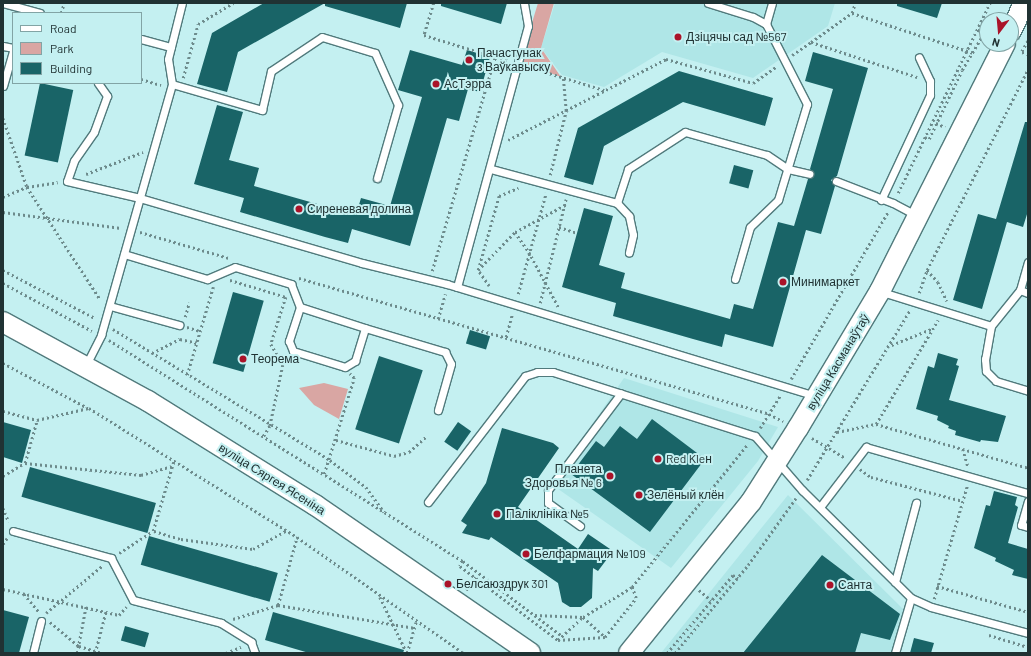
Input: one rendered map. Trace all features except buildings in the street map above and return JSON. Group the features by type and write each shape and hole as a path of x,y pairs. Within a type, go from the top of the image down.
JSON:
{"street":[{"path":"1019,14 1024,3"},
{"name":"вуліца Касманаўтаў","path":"629,653 708,556 777,463 880,291 1001,52"},
{"name":"вуліца Сяргея Ясеніна","path":"3,322 86,365 148,400 315,505 530,653"}],"lane":[{"path":"3,3 36,12"},
{"path":"86,365 101,335 107,305 132,229 172,86 168,58 182,3"},
{"path":"457,287 491,169 528,26 524,3"},
{"path":"708,3 753,17 766,24 807,104 778,200 750,227 735,280"},
{"path":"766,24 772,3"},
{"path":"172,86 262,110 271,71 322,37 375,53 398,105 377,178"},
{"path":"142,39 170,47"},
{"path":"3,86 12,54"},
{"path":"881,200 930,95 930,81 918,57"},
{"path":"99,84 107,96 94,132 74,161 67,181 140,198 362,263 448,284 514,306 786,385 818,396"},
{"path":"617,203 628,169 686,132 768,155 788,169 809,174"},
{"path":"491,169 548,182 617,203 629,216 633,235 629,253"},
{"path":"836,181 881,200 893,203 918,216"},
{"path":"124,254 207,280 235,267 291,284 300,308 289,341 293,351 338,365 345,367 355,361 365,328"},
{"path":"1028,262 1020,290 991,326 985,359 986,371 996,381 1028,391"},
{"path":"1020,290 1028,293"},
{"path":"880,291 991,326"},
{"path":"107,305 181,326"},
{"path":"300,308 445,352 451,364 438,410"},
{"path":"428,502 525,376 537,372 553,372 755,436 802,490 911,598 931,607 1028,634"},
{"path":"580,526 548,503 548,490 621,393"},
{"path":"820,507 866,447 1028,493"},
{"path":"1028,501 1021,525 1028,527"},
{"path":"895,582 916,503"},
{"path":"13,531 111,558 133,600 221,623 251,642 255,653"},
{"path":"895,653 911,598"},
{"path":"33,653 42,618"}],"path":[{"path":"198,24 233,3"},
{"path":"424,35 434,3"},
{"path":"811,42 852,12 855,3"},
{"path":"558,640 583,617 632,588 755,436 893,203 990,3"},
{"path":"852,12 967,49 974,53"},
{"path":"924,137 929,139 962,70 974,53 984,33 976,30"},
{"path":"1028,41 1022,52 1028,54"},
{"path":"430,279 496,57"},
{"path":"497,145 666,59"},
{"path":"677,652 738,578 802,490 838,432 887,347 916,302 927,270 1028,69"},
{"path":"506,338 566,111 563,77"},
{"path":"142,79 172,86"},
{"path":"3,118 27,187 44,217 107,305"},
{"path":"3,198 27,187 67,181 154,148"},
{"path":"490,288 478,270 499,196 516,188 524,188"},
{"path":"539,190 546,190 553,193"},
{"path":"539,303 565,205 566,197 560,195"},
{"path":"478,270 515,232 538,221 565,205"},
{"path":"3,212 132,229 232,259"},
{"path":"559,227 577,233"},
{"path":"515,232 529,252 560,310"},
{"path":"3,270 98,320"},
{"path":"876,424 931,329 944,311 947,300 938,282 927,270"},
{"path":"216,275 286,297 271,344 283,365 270,426 264,436"},
{"path":"293,276 769,414"},
{"path":"187,375 213,287 224,278"},
{"path":"3,283 101,335 264,436 385,514 463,561 562,636"},
{"path":"438,319 448,284"},
{"path":"510,294 517,296"},
{"path":"92,330 100,314"},
{"path":"104,324 270,426 330,460 366,487 385,514"},
{"path":"181,326 200,331"},
{"path":"887,347 931,329"},
{"path":"152,354 180,339 197,343"},
{"path":"3,363 89,408 287,531 416,622 463,653"},
{"path":"324,474 330,460 354,378 348,372"},
{"path":"3,411 37,420 89,408"},
{"path":"25,463 37,420"},
{"path":"838,432 876,424 1028,468"},
{"path":"336,440 394,456 409,452 427,436"},
{"path":"931,607 970,476 963,449"},
{"path":"42,618 111,558 154,531 174,460"},
{"path":"3,476 25,463 141,475 173,466"},
{"path":"154,531 181,539 253,549 287,531"},
{"path":"278,605 297,538"},
{"path":"463,561 460,566 558,640 605,637 636,598 632,588"},
{"path":"667,653 733,575 738,578"},
{"path":"937,586 1028,612"},
{"path":"3,589 86,606 119,615 133,600"},
{"path":"24,594 42,618 78,646 102,653"},
{"path":"380,596 407,653"},
{"path":"221,623 278,605 394,626 415,628"},
{"path":"77,653 86,606"},
{"path":"95,652 106,611"},
{"path":"534,615 583,617 605,637"},
{"path":"407,653 416,622"},
{"path":"998,653 1006,653"}],"shaded area":[{"name":"Дзіцячы сад №567","path":"555,3 835,3 828,26 753,78 662,52 604,87 562,75 541,48"},
{"path":"624,378 778,427 758,461 671,568 551,484"},
{"path":"788,495 906,612 891,653 661,653"}],"green space":[{"path":"538,3 554,3 541,48 561,77 520,62"},
{"path":"324,383 348,389 339,419 314,405 299,388"}],"place":[{"name":"Дзіцячы сад №567","path":"678,37"},
{"name":"Пачастунак з Ваўкавыску","path":"469,60"},
{"name":"АсТэрра","path":"436,84"},
{"name":"Сиреневая долина","path":"299,209"},
{"name":"Минимаркет","path":"783,282"},
{"name":"Теорема","path":"243,359"},
{"name":"Red Kleн","path":"658,459"},
{"name":"Планета Здоровья № 6","path":"610,476"},
{"name":"Зелёный клён","path":"639,495"},
{"name":"Паліклініка №5","path":"497,514"},
{"name":"Белфармация №109","path":"526,554"},
{"name":"Белсаюздрук 301","path":"448,584"},
{"name":"Санта","path":"830,585"}]}
